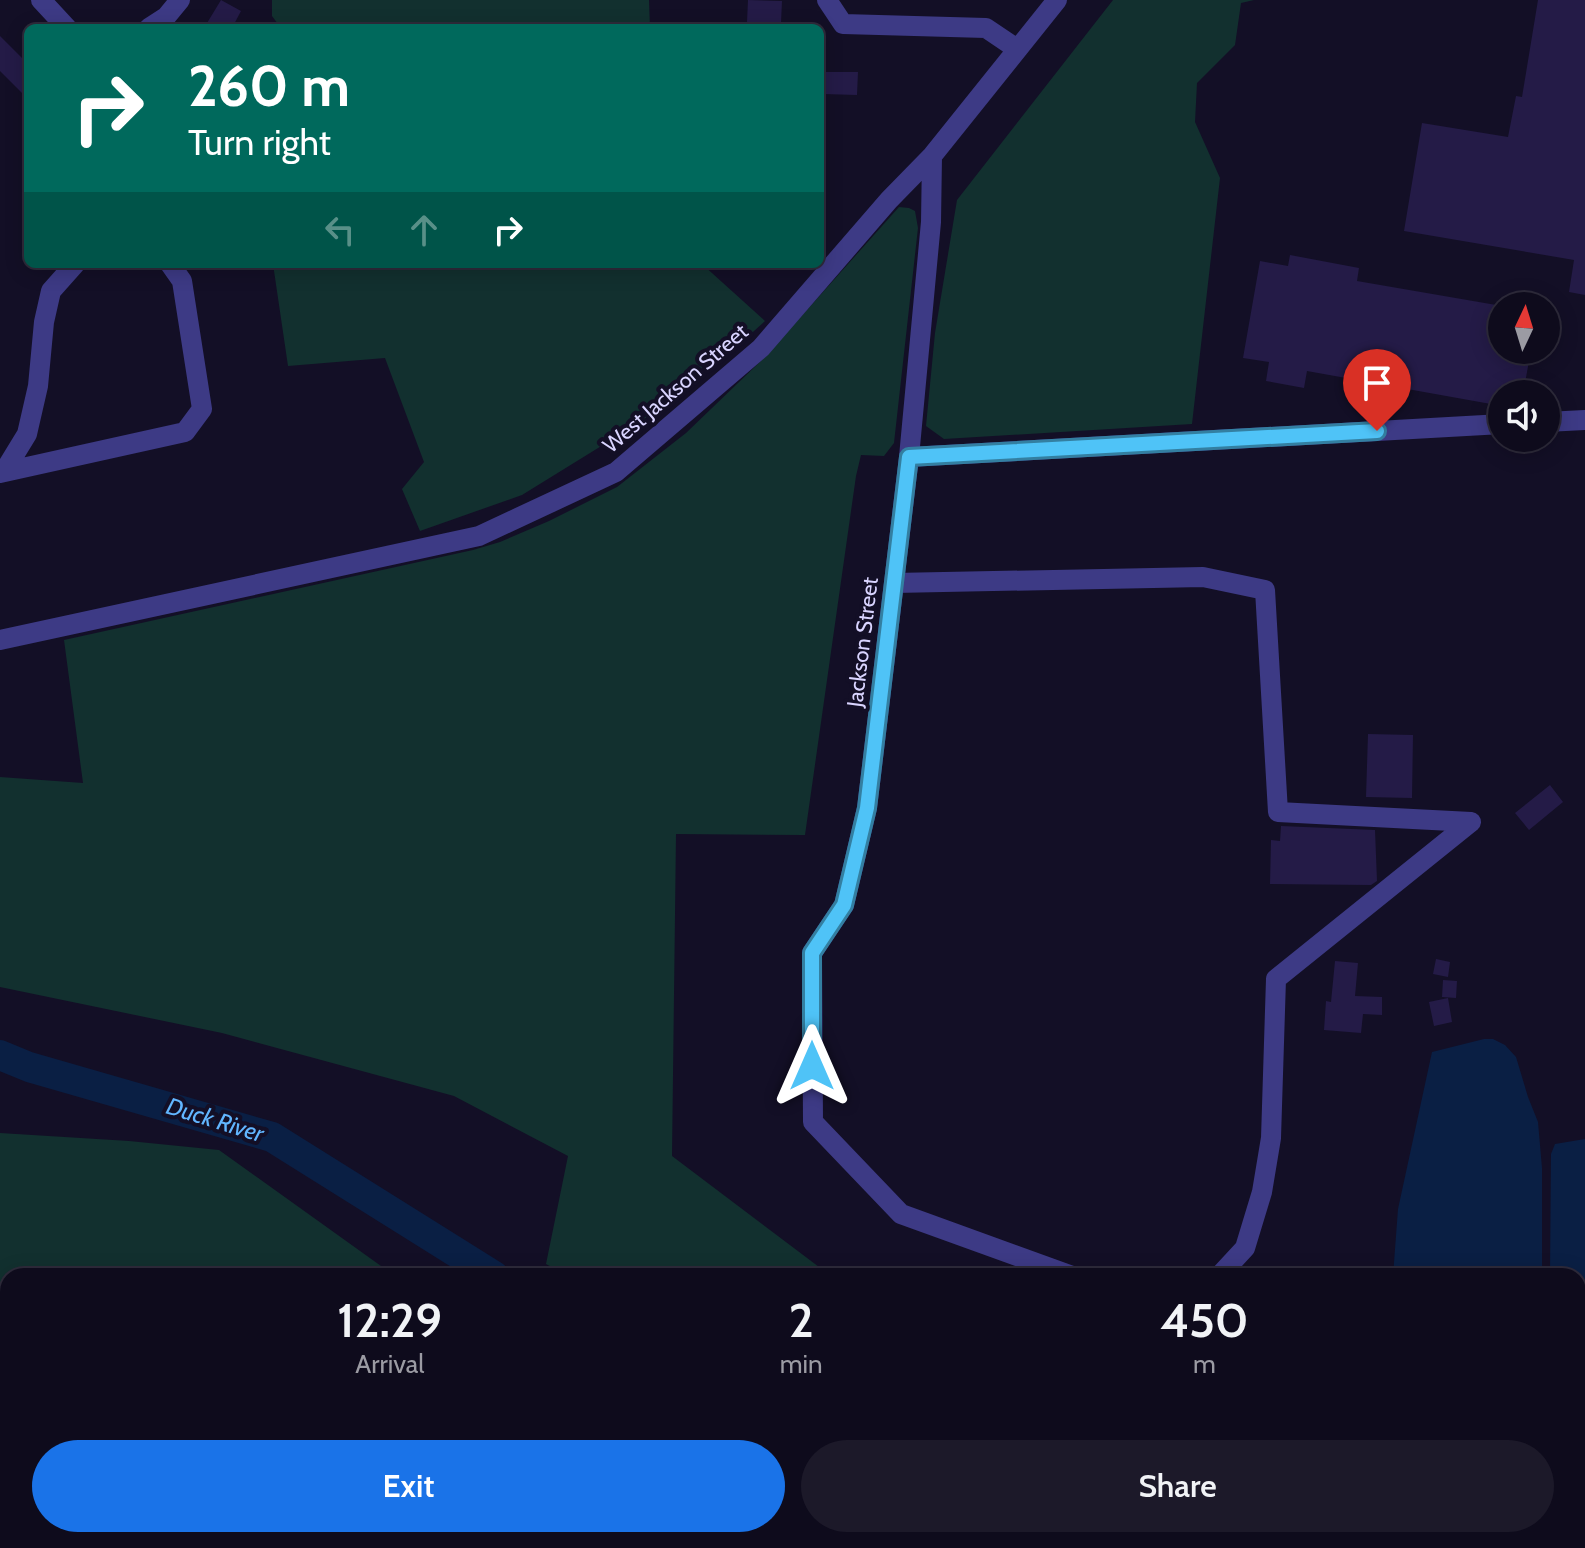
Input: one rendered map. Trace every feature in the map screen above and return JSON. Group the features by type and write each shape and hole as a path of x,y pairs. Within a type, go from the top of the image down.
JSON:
{"street":[{"path":"41,0 63,24"},
{"path":"155,24 166,17 180,0"},
{"path":"827,0 843,24 986,28 1017,49"},
{"name":"West Jackson Street","path":"0,640 479,536 616,472 761,348 889,200 932,156 1057,0"},
{"name":"Jackson Street","path":"932,156 931,222 909,457 867,808 844,905 812,953 813,1122 901,1214 1050,1268"},
{"path":"3,472 27,434 38,386 44,322 51,291 71,268"},
{"path":"3,472 185,432 202,409 182,281 173,268"},
{"path":"1560,421 1585,420"},
{"path":"909,457 1488,425"},
{"path":"894,583 1203,577 1265,590 1278,812 1471,822 1276,979 1271,1138 1262,1192 1245,1248 1226,1268"}],"green space":[{"path":"272,0 649,0 650,24 278,24 272,16"},
{"path":"1113,0 1254,0 1241,3 1235,45 1197,83 1195,122 1220,178 1192,424 944,439 926,426 935,333 957,200"},
{"path":"899,207 915,211 918,228 894,443 884,456 861,455 856,476 805,835 676,834 672,1156 820,1268 553,1268 546,1264 568,1156 454,1096 222,1033 0,987 0,777 83,783 64,640 500,542 617,487 686,433 764,358"},
{"path":"274,268 706,268 765,321 658,411 522,495 420,531 402,489 424,462 385,358 288,366"},
{"path":"0,1133 219,1150 384,1268 0,1268"}],"water":[{"path":"1493,1039 1505,1045 1516,1057 1538,1122 1542,1168 1542,1268 1394,1268 1398,1209 1432,1052"},
{"path":"1585,1139 1585,1268 1550,1268 1551,1154 1555,1144"}],"building":[{"path":"221,0 241,11 234,24 206,24"},
{"path":"748,0 782,1 781,23 747,22"},
{"path":"1538,0 1585,0 1585,295 1569,292 1574,260 1404,231 1422,123 1508,137 1516,96 1522,97"},
{"path":"0,36 24,60 24,95 0,71"},
{"path":"824,72 858,72 857,95 824,94"},
{"path":"1290,255 1359,268 1357,281 1488,304 1488,364 1528,364 1526,380 1488,380 1488,403 1307,371 1304,388 1266,381 1269,362 1243,358 1260,261 1288,266"},
{"path":"1368,734 1413,735 1412,798 1366,797"},
{"path":"1550,785 1563,802 1529,830 1515,813"},
{"path":"1281,826 1375,830 1377,881 1371,885 1270,884 1271,840 1280,841"},
{"path":"1436,959 1450,962 1448,977 1433,974"},
{"path":"1335,961 1358,963 1355,996 1382,997 1382,1015 1363,1014 1361,1033 1324,1030 1326,1001 1331,1002"},
{"path":"1443,980 1457,981 1456,998 1442,997"},
{"path":"1448,998 1452,1022 1434,1026 1429,1002"}],"waterway":[{"name":"Duck River","path":"0,1055 29,1067 272,1137 481,1268"}],"route":[{"path":"812,1066 812,953 844,905 867,808 909,457 1377,431"}]}
